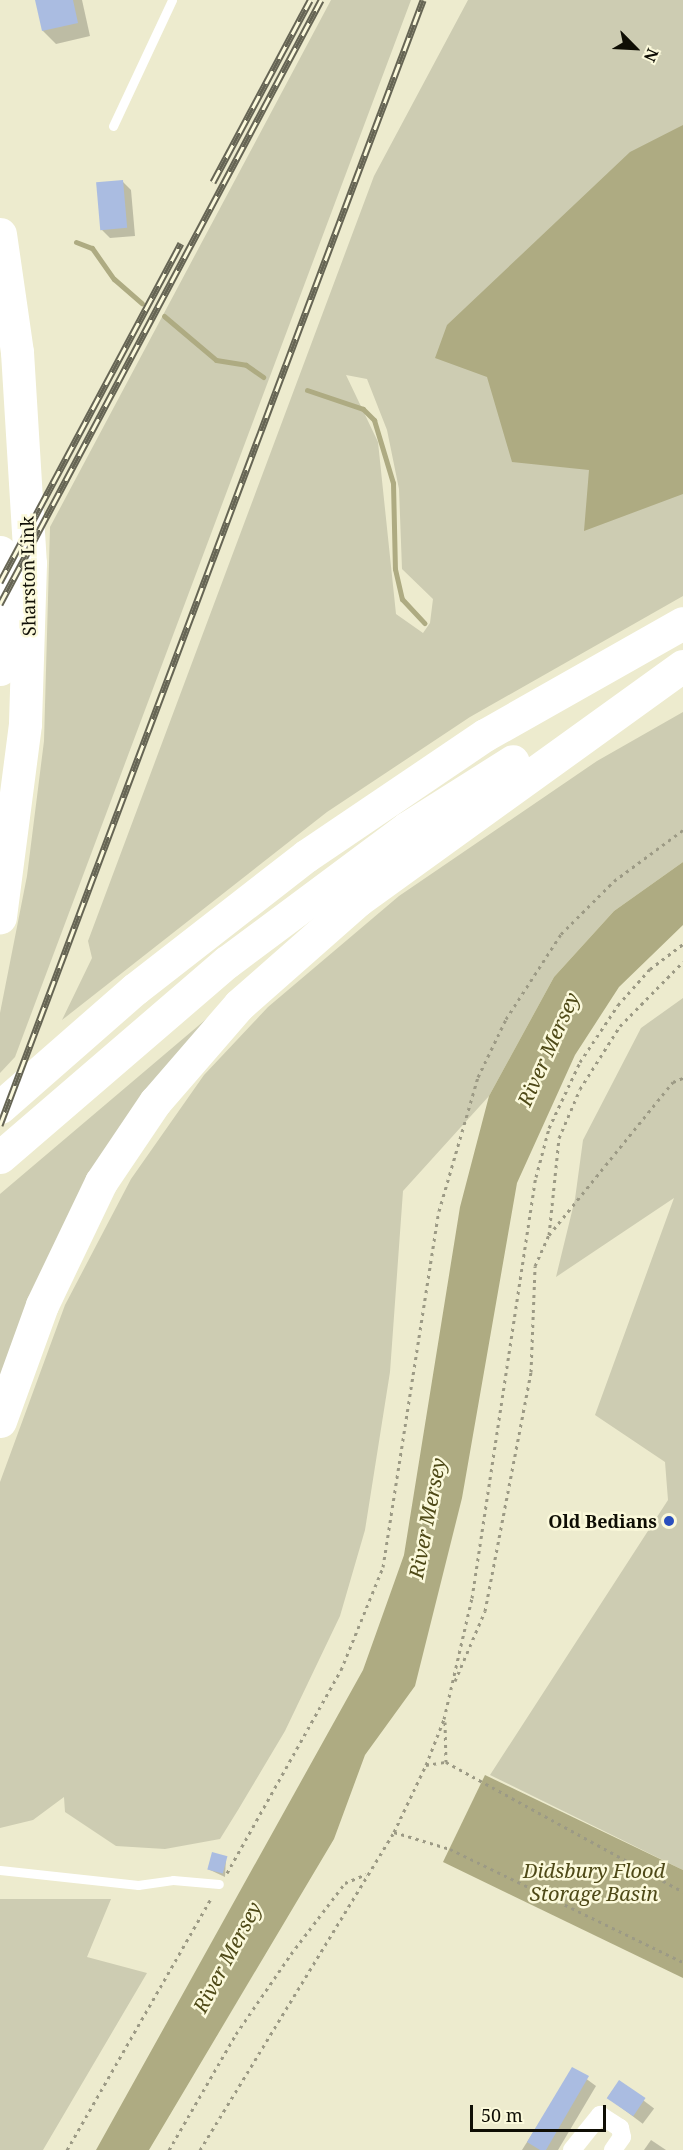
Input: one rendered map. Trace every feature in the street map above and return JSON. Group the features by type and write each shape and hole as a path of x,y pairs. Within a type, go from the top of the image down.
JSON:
{"highway":[{"name":"Sharston Link","path":"0,234 17,352 30,592 23,745 0,917"},
{"name":"Sharston Link","path":"0,552 1,658"},
{"path":"0,1107 135,989 306,856 485,735 683,623"},
{"path":"0,1157 130,1041 407,828 683,665"},
{"path":"0,1421 42,1305 101,1182 155,1102 239,1005 358,900 683,665"}],"street":[{"path":"572,2150 600,2115 620,2128 622,2137 613,2150"}],"lane":[{"path":"113,126 172,0"},
{"path":"0,1870 126,1884 219,1884"}],"path":[{"path":"67,2150 219,1884 296,1759 341,1670 382,1567 439,1211 478,1077 506,1019 561,934 614,881 683,830"},
{"path":"200,2150 394,1832 426,1765 444,1719 472,1598 536,1177 549,1128 580,1062 618,1005 650,969 683,944"},
{"path":"549,1236 559,1138 580,1089 620,1026 683,962"},
{"path":"451,1691 484,1611 531,1372 535,1266 549,1236 673,1082 683,1078"},
{"path":"444,1719 446,1762"},
{"path":"426,1765 446,1762 683,1892"},
{"path":"394,1832 460,1853 683,1962"},
{"path":"169,2150 236,2034 291,1954 345,1883 368,1873"}],"green space":[{"path":"331,0 411,0 15,1057 0,1073 0,1013 27,876 44,741 50,527"},
{"path":"468,0 683,0 683,596 470,717 327,812 62,1020 92,958 88,941 374,176","holes":["346,375 367,379 387,430 399,489 402,569 433,599 430,623 423,633 396,614 378,442"]},
{"path":"683,712 683,862 614,911 554,977 489,1096 403,1191 390,1372 365,1530 340,1616 285,1731 238,1810 220,1839 165,1849 116,1846 65,1812 64,1797 33,1820 0,1828 0,1482 65,1305 131,1179 204,1075 268,1007 399,896 597,761"},
{"path":"244,987 187,1048 0,1389 0,1194"},
{"name":"Old Bedians","path":"683,998 683,1870 490,1775 668,1500 665,1462 595,1415 674,1198 556,1277 575,1199 583,1140 641,1028"},
{"path":"0,1899 111,1899 87,1957 147,1973 43,2150 0,2150"}],"water":[{"path":"683,125 683,494 584,531 589,470 512,462 487,377 435,358 447,325 630,152"},
{"name":"River Mersey","path":"683,862 683,925 619,987 575,1055 517,1183 462,1498 415,1686 365,1755 334,1839 149,2150 96,2150 363,1670 404,1555 460,1207 489,1096 554,977 614,911"},
{"name":"Didsbury Flood Storage Basin","path":"485,1775 683,1870 683,1978 443,1862"}],"building":[{"path":"35,0 73,0 78,23 42,31"},
{"path":"123,180 127,228 100,230 96,182"},
{"path":"212,1852 227,1856 223,1874 207,1869"},
{"path":"572,2067 589,2076 546,2150 540,2150 527,2142"},
{"path":"619,2080 646,2098 633,2116 607,2098"}],"waterway":[{"path":"76,242 92,248 114,279 142,303"},
{"path":"164,316 216,360 246,365 263,377"},
{"path":"307,390 363,409 374,420 393,483 395,569 402,599 424,623"}],"railway":[{"path":"213,182 310,0"},
{"path":"0,604 321,0"},
{"path":"0,1125 423,0"},
{"path":"0,582 181,243"}],"place":[{"name":"Old Bedians","path":"669,1521"}]}
